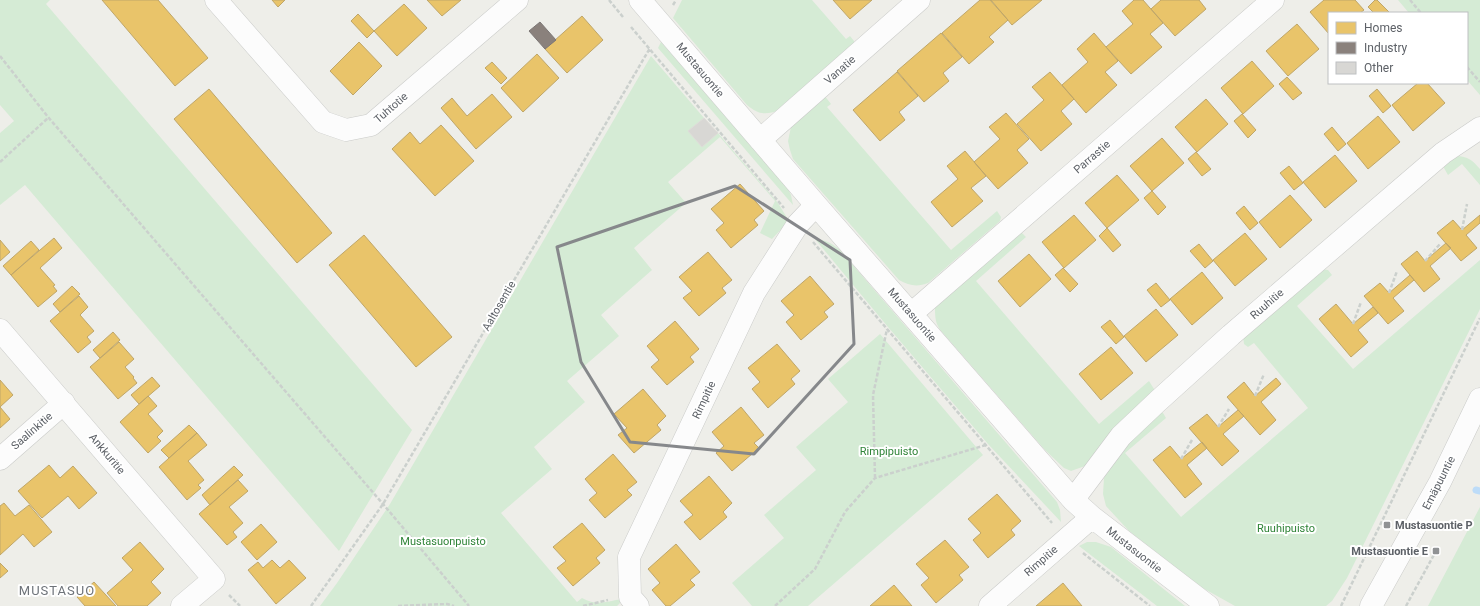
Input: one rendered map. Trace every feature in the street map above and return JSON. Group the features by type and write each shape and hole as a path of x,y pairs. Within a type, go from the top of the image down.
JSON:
{"street":[{"name":"Tuhtotie","path":"216,0 323,122 346,130 371,125 517,0"},
{"name":"Mustasuontie","path":"640,0 1073,500 1092,517 1208,606"},
{"name":"Vanatie","path":"760,140 920,0"},
{"name":"Parrastie","path":"911,314 1273,0"},
{"name":"Ruuhitie","path":"1073,500 1121,436 1194,368 1443,154 1480,128"},
{"name":"Rimpitie","path":"638,606 630,597 629,557 754,293 798,224 816,205"},
{"name":"Ankkuritie","path":"0,330 214,579 182,606"},
{"name":"Emäpuuntie","path":"1371,606 1440,482 1480,399"},
{"name":"Saalinkitie","path":"0,460 64,403"},
{"name":"Rimpitie","path":"990,606 1092,517"}],"path":[{"path":"609,0 624,18"},
{"name":"Aaltosentie","path":"311,606 383,504 650,49 676,0"},
{"path":"1410,0 1420,12"},
{"path":"629,24 1066,539 1150,606"},
{"path":"0,56 48,117 383,504 469,606"},
{"path":"1468,68 1480,82"},
{"path":"0,162 48,117"},
{"path":"1462,230 1467,204"},
{"path":"1425,261 1440,244"},
{"path":"1389,293 1397,271"},
{"path":"1353,324 1361,302"},
{"path":"1341,606 1480,318"},
{"path":"875,478 873,395 887,329"},
{"path":"1255,396 1264,374"},
{"path":"1218,428 1229,409"},
{"path":"1181,459 1192,440"},
{"path":"775,606 814,568 845,512 875,478 986,445"},
{"path":"1406,606 1436,551"},
{"path":"583,606 614,598"},
{"path":"398,606 447,604 454,606"}],"highlighted area":[{"path":"735,186 850,260 854,344 754,454 630,442 581,362 557,247"}],"green space":[{"path":"0,0 50,0 46,4 412,430 339,551 25,185 0,205 0,133 14,121 0,105"},
{"path":"682,0 812,0 846,39 850,36 854,41 854,47 780,110 770,113 762,113 755,111 747,105 673,18"},
{"path":"1398,0 1480,0 1480,95 1468,81 1468,12 1408,12"},
{"path":"661,42 787,187 791,195 793,205 658,48"},
{"name":"Mustasuonpuisto","path":"651,56 704,118 688,131 702,147 718,133 778,203 789,221 772,239 760,233 775,201 720,137 668,182 686,203 634,248 652,270 601,315 619,336 567,381 585,402 534,447 552,469 501,513 577,602 582,598 597,603 621,599 622,601 617,606 320,606 390,504"},
{"path":"824,95 831,104 827,107 951,250 997,211 1001,217 1000,221 928,283 914,285 906,284 899,280 793,159 788,141 791,127"},
{"path":"1456,156 1464,157 1470,160 1480,169 1480,185 1462,164 1448,175 1444,168 1444,163"},
{"path":"1020,231 1026,237 976,281 1099,424 1149,381 1154,389 1154,392 1085,466 1071,471 1064,468 1045,450 942,332 936,320 935,306"},
{"path":"815,239 828,242 839,249 1057,502 1060,510 1061,522 988,444"},
{"name":"Ruuhipuisto","path":"1480,260 1480,309 1347,578 1332,601 1326,606 1235,606 1201,587 1129,531 1106,506 1103,494 1104,478 1113,459 1160,411 1166,418 1125,453 1181,517 1308,408 1254,343 1248,347 1244,344 1243,336 1321,269 1328,270 1332,275 1297,306 1353,369"},
{"name":"Rimpipuisto","path":"880,334 983,455 808,606 752,606 732,583 784,538 764,515 816,470 796,447 848,402 828,379"},
{"path":"1480,507 1480,606 1428,606"},
{"path":"1087,542 1096,542 1111,547 1185,606 1157,606 1079,546"}],"building: Homes":[{"path":"102,0 158,0 208,58 175,86"},
{"path":"272,0 285,0 278,7"},
{"path":"427,0 461,0 442,16"},
{"path":"833,0 872,0 850,19"},
{"path":"980,0 990,0 1008,20 989,37 994,42 969,64 942,33"},
{"path":"991,0 1042,0 1012,25"},
{"path":"1134,0 1143,0 1163,23 1150,34 1162,47 1131,74 1106,47 1133,24 1122,11"},
{"path":"1161,0 1199,0 1206,9 1175,36 1151,9"},
{"path":"1324,0 1355,0 1364,10 1361,12 1328,12 1328,33 1310,12"},
{"path":"1375,0 1377,0 1389,12 1373,12 1368,7"},
{"path":"404,4 427,28 397,56 374,31"},
{"path":"358,14 374,31 367,38 351,21"},
{"path":"582,16 603,40 567,73 545,49"},
{"path":"1297,24 1319,49 1288,76 1266,51"},
{"path":"941,33 962,57 943,73 949,81 924,102 897,71"},
{"path":"1094,33 1118,61 1105,72 1117,85 1086,113 1062,85 1088,62 1077,49"},
{"path":"359,42 382,66 353,95 330,71"},
{"path":"537,54 559,78 523,112 501,88"},
{"path":"1252,61 1274,86 1243,114 1221,88"},
{"path":"492,62 507,78 501,84 485,68"},
{"path":"897,72 918,96 899,112 905,120 880,141 853,110"},
{"path":"1050,72 1074,99 1061,111 1072,124 1041,151 1017,124 1044,100 1032,87"},
{"path":"1287,77 1302,93 1293,100 1279,84"},
{"path":"1417,84 1428,84 1445,103 1413,131 1392,105"},
{"path":"209,89 332,233 297,263 174,119"},
{"path":"1377,89 1391,106 1383,113 1369,96"},
{"path":"492,94 512,117 476,149 441,108 452,98 467,116"},
{"path":"1206,99 1228,124 1197,152 1175,127"},
{"path":"1006,113 1029,139 1017,150 1028,163 998,189 974,162 1000,139 989,127"},
{"path":"1242,114 1256,130 1248,138 1234,121"},
{"path":"1378,116 1400,142 1368,169 1347,143"},
{"path":"441,125 474,161 435,196 392,149 410,132 420,144"},
{"path":"1332,127 1346,144 1338,151 1324,134"},
{"path":"1162,138 1184,163 1152,191 1130,166"},
{"path":"965,151 986,176 971,188 983,201 952,227 931,202 958,179 947,166"},
{"path":"1196,152 1211,169 1202,176 1188,159"},
{"path":"1335,155 1357,181 1325,208 1303,182"},
{"path":"1289,166 1303,183 1294,190 1280,173"},
{"path":"1117,175 1139,200 1107,228 1085,203"},
{"path":"740,184 764,211 754,220 758,225 731,248 716,230 724,223 711,209"},
{"path":"1152,191 1166,207 1158,215 1144,198"},
{"path":"1290,195 1312,220 1280,248 1259,222"},
{"path":"1244,206 1258,223 1250,230 1236,213"},
{"path":"1074,215 1096,240 1064,268 1042,242"},
{"path":"1480,215 1480,223 1466,235 1477,248 1461,261 1437,233 1453,220 1462,230"},
{"path":"1107,228 1121,245 1113,252 1099,236"},
{"path":"1245,233 1267,259 1235,286 1213,260"},
{"path":"364,235 452,337 416,367 329,265"},
{"path":"54,238 62,248 40,268 55,285 53,286 57,291 38,307 11,275"},
{"path":"0,240 10,252 0,261"},
{"path":"31,241 39,250 11,275 3,266"},
{"path":"1446,243 1451,248 1430,266 1440,279 1424,292 1401,264 1417,251 1425,261"},
{"path":"1199,244 1213,261 1205,268 1190,251"},
{"path":"708,252 732,280 722,288 726,293 699,316 683,298 692,291 679,277"},
{"path":"1029,254 1051,279 1020,307 998,281"},
{"path":"1063,268 1078,284 1070,292 1055,275"},
{"path":"1202,272 1223,298 1192,325 1170,299"},
{"path":"1410,275 1414,280 1393,298 1404,311 1388,324 1364,296 1380,283 1389,293"},
{"path":"810,276 834,304 824,312 828,317 801,340 786,322 794,315 781,301"},
{"path":"1156,283 1170,300 1161,307 1147,290"},
{"path":"72,286 80,294 60,312 53,304"},
{"path":"79,296 88,307 80,315 94,331 87,337 91,342 78,353 50,321"},
{"path":"1336,304 1353,324 1373,307 1378,313 1358,330 1368,342 1351,357 1319,319"},
{"path":"1156,309 1178,335 1146,362 1124,336"},
{"path":"1110,320 1124,337 1116,344 1101,327"},
{"path":"675,321 699,349 690,357 694,362 667,385 651,367 659,360 647,346"},
{"path":"113,332 120,340 100,358 93,350"},
{"path":"119,342 134,359 125,367 137,383 118,399 90,367"},
{"path":"777,344 800,371 791,379 795,384 768,408 752,389 760,382 748,368"},
{"path":"1111,347 1133,373 1101,400 1079,374"},
{"path":"152,377 160,386 139,404 131,395"},
{"path":"1276,378 1281,384 1261,402 1276,420 1260,435 1227,397 1244,382 1255,396"},
{"path":"0,380 13,395 0,407"},
{"path":"643,389 666,416 657,425 661,430 634,453 618,435 627,428 614,414"},
{"path":"148,396 157,406 148,414 163,431 157,437 161,441 148,453 120,422"},
{"path":"0,407 10,419 0,428"},
{"path":"741,407 764,435 754,443 759,448 732,471 716,453 724,446 712,432"},
{"path":"1238,410 1244,416 1223,434 1239,451 1222,466 1189,428 1207,414 1218,427"},
{"path":"189,425 197,433 169,458 161,450"},
{"path":"197,433 207,445 188,461 204,480 198,485 201,488 187,500 159,467"},
{"path":"1202,442 1207,448 1187,465 1202,484 1185,498 1153,460 1170,446 1181,459"},
{"path":"613,454 637,482 627,490 632,495 605,518 589,500 597,493 585,479"},
{"path":"49,465 60,478 73,466 97,493 79,509 68,496 42,518 18,491"},
{"path":"234,466 243,475 210,505 202,495"},
{"path":"709,476 732,503 723,512 727,517 700,540 684,522 693,515 680,501"},
{"path":"238,480 248,491 229,507 243,523 233,532 237,537 227,545 199,514"},
{"path":"997,494 1021,521 1011,530 1015,535 988,558 973,540 981,533 968,519"},
{"path":"4,503 15,516 29,505 52,532 34,547 23,534 0,555 0,506"},
{"path":"582,523 605,550 596,558 600,563 573,586 557,568 566,561 553,547"},
{"path":"261,524 277,542 257,560 241,542"},
{"path":"945,540 969,567 959,575 963,580 936,603 921,585 929,578 916,564"},
{"path":"140,542 164,569 151,582 161,593 147,606 118,606 107,593 133,570 122,558"},
{"path":"676,544 700,572 690,580 695,585 670,606 666,606 652,590 660,583 648,569"},
{"path":"272,560 280,568 289,560 306,578 276,604 248,570 258,562 263,568"},
{"path":"0,563 8,571 0,578"},
{"path":"94,582 116,606 85,606 77,597"},
{"path":"1063,583 1082,606 1036,606"},
{"path":"894,585 912,606 870,606"}],"building: Industry":[{"path":"540,22 556,40 545,49 529,31"}],"building: Other":[{"path":"704,118 718,133 702,147 688,131"}],"waterway":[{"path":"1476,490 1480,491"}],"place":[{"name":"Mustasuontie P","path":"1387,525"},
{"name":"Mustasuontie E","path":"1436,551"}],"district":[{"name":"MUSTASUO","path":"57,590"}]}
